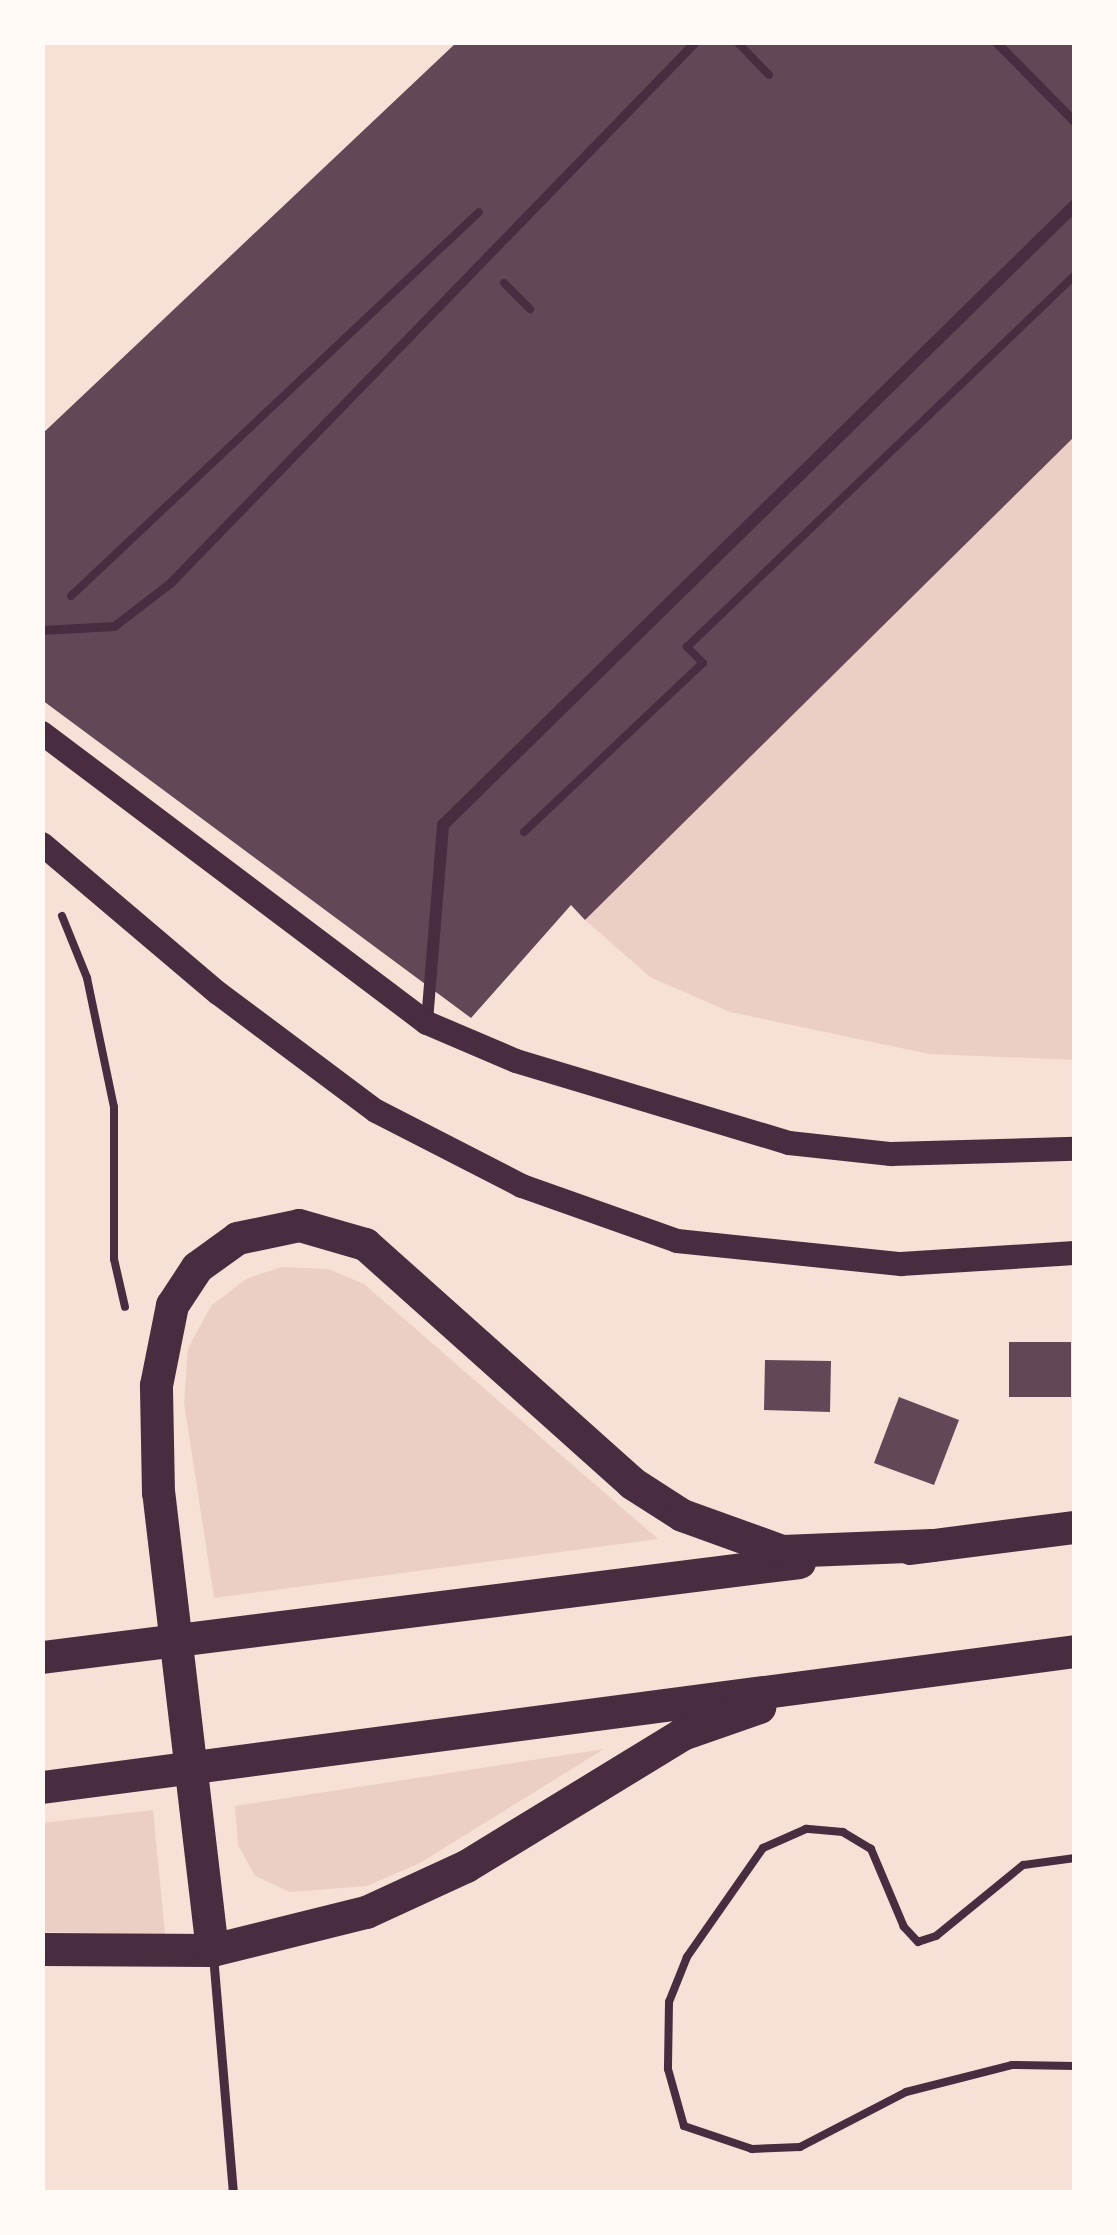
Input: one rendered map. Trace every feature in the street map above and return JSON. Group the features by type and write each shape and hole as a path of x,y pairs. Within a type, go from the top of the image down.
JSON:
{"highway":[{"path":"212,1950 158,1492 156,1385 172,1305 197,1267 258,1231 319,1227 365,1244 632,1483 682,1515 782,1551 932,1545"},
{"path":"50,1656 1075,1527"},
{"path":"42,1787 1075,1651"},
{"path":"42,1949 212,1950 287,1936 411,1896 682,1734 865,1677"}],"main road":[{"path":"42,733 427,1023 680,1116 789,1143 891,1154 1075,1149"},
{"path":"49,849 218,993 376,1111 522,1186 676,1241 901,1264 1075,1252"}],"street":[{"path":"427,1023 443,826 1075,205"}],"lane":[{"path":"42,630 114,626 170,583 694,42"},
{"path":"996,42 1075,122"},
{"path":"212,1950 232,2193"}],"path":[{"path":"737,42 769,75"},
{"path":"58,607 484,206"},
{"path":"524,832 703,663 687,647 1075,275"},
{"path":"1008,317 1020,327"},
{"path":"49,849 59,909 87,978 113,1107 114,1259 132,1344 156,1385"},
{"path":"1075,1858 1023,1865 936,1936 918,1942 904,1927 872,1849 843,1832 806,1829 763,1848 687,1957 669,2002 668,2069 684,2126 752,2149 800,2147 928,2087 1012,2065 1075,2066"}],"shaded area":[{"path":"1075,436 1075,1060 929,1054 730,1012 650,977 585,920"},
{"path":"281,1267 328,1269 364,1284 658,1539 214,1598 184,1403 188,1348 211,1306 246,1279"},
{"path":"604,1749 420,1863 367,1886 290,1892 255,1876 238,1845 235,1806"},
{"path":"153,1810 165,1934 42,1932 42,1823"}],"building":[{"path":"457,42 1075,42 1075,436 585,920 571,905 471,1018 42,700 42,434"},
{"path":"1009,1342 1071,1342 1071,1397 1009,1397"},
{"path":"765,1360 831,1361 830,1412 764,1410"},
{"path":"899,1397 959,1420 934,1485 874,1463"}]}
